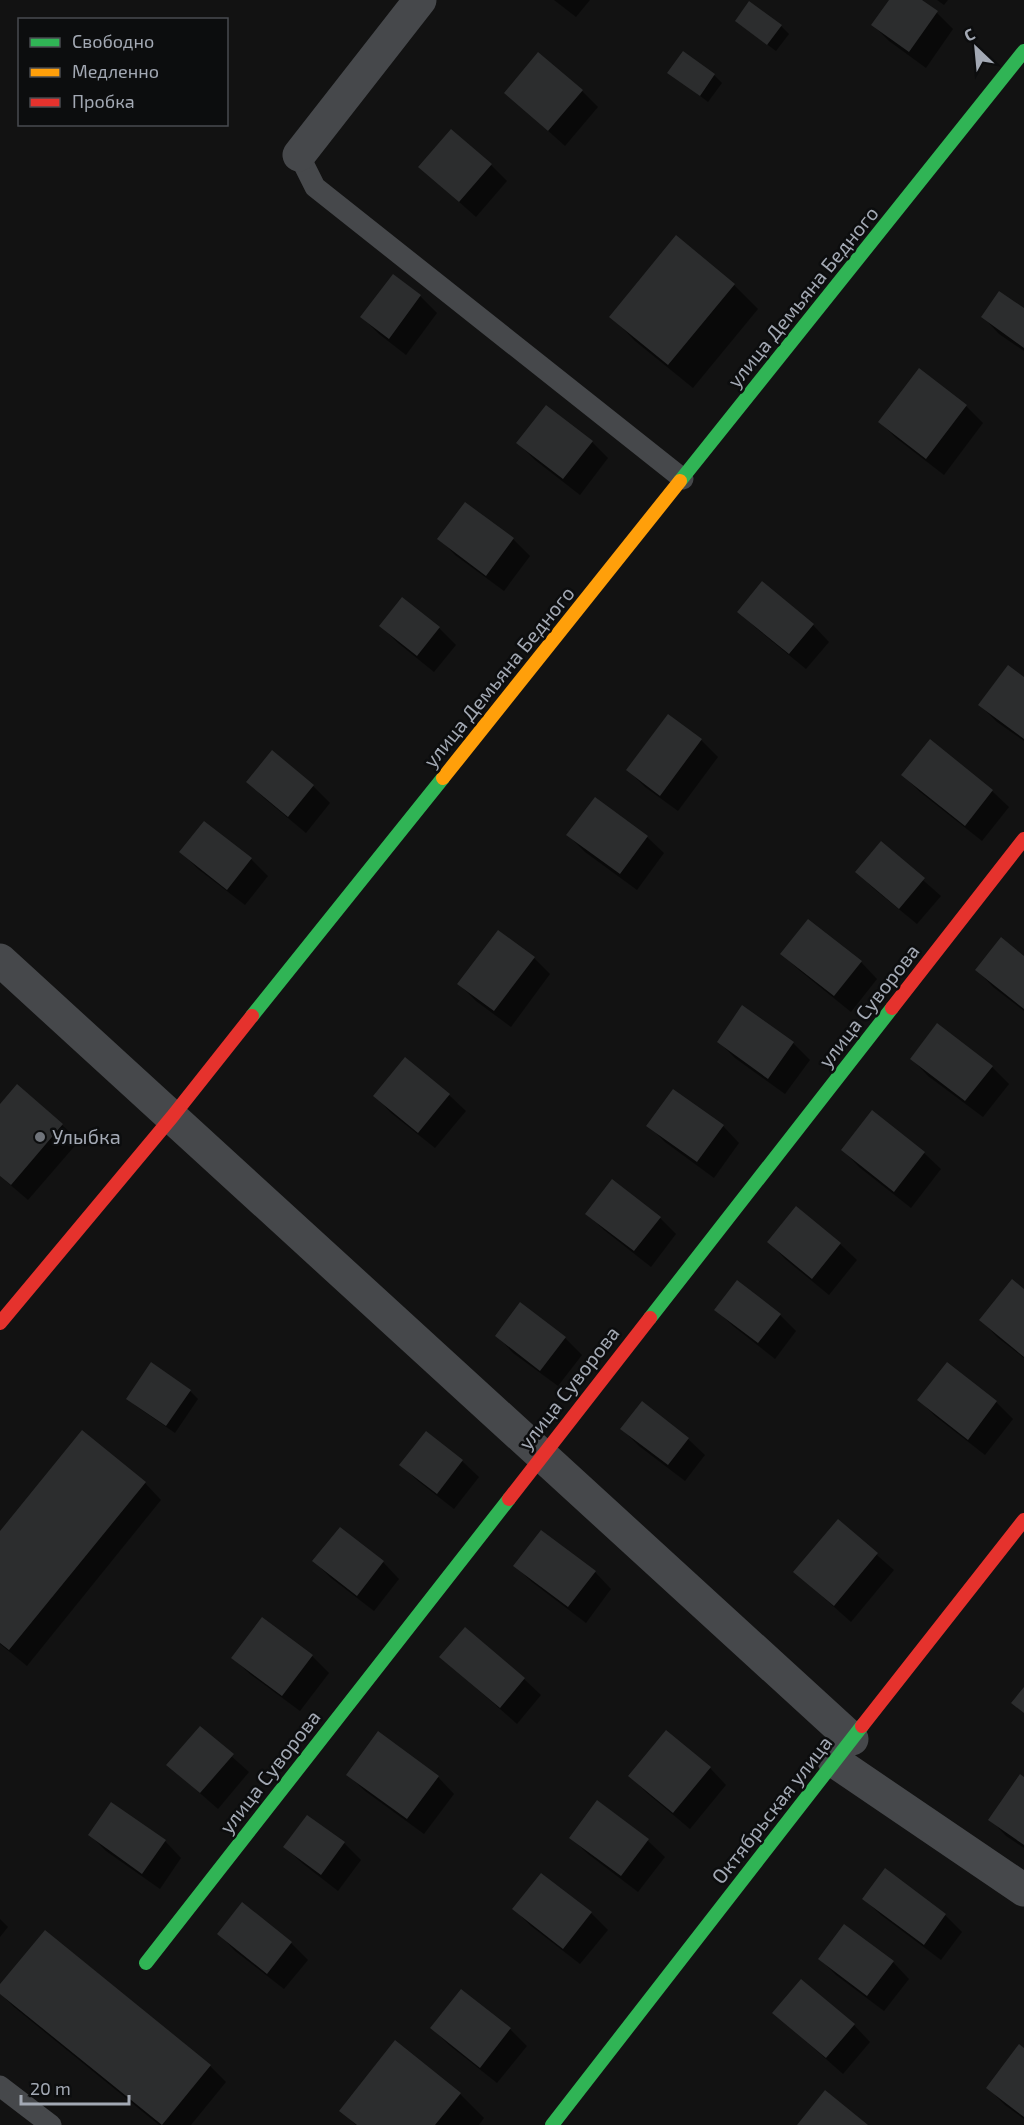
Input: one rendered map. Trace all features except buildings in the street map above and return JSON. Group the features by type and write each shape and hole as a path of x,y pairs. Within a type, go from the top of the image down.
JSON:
{"street":[{"path":"299,155 420,0"},
{"name":"улица Демьяна Бедного","path":"0,1323 172,1117 1024,51"},
{"name":"улица Суворова","path":"146,1963 1024,839"},
{"path":"0,960 542,1455 843,1750 1024,1890"},
{"name":"Октябрьская улица","path":"552,2125 1024,1520"}],"lane":[{"path":"299,155 315,187 683,479"},
{"path":"0,2086 51,2125"}],"traffic: fast":[{"path":"680,481 1024,51"},
{"path":"252,1016 443,778"},
{"path":"650,1318 892,1008"},
{"path":"146,1963 509,1499"},
{"path":"552,2125 862,1726"}],"traffic: slow":[{"path":"443,778 680,481"}],"traffic: jam":[{"path":"892,1008 1024,839"},
{"path":"0,1323 172,1117 252,1016"},
{"path":"509,1499 650,1318"},
{"path":"862,1726 1024,1520"}],"place":[{"name":"Улыбка","path":"40,1137"}]}
